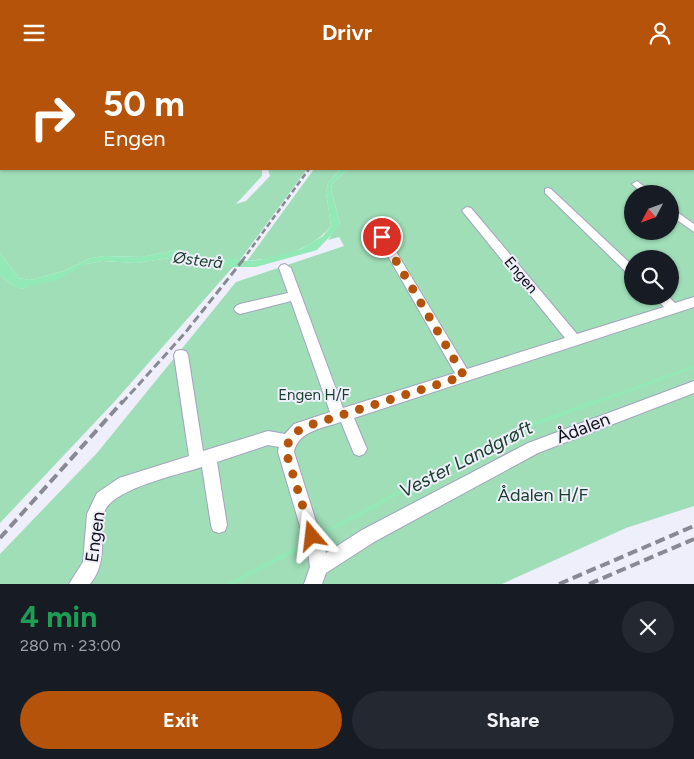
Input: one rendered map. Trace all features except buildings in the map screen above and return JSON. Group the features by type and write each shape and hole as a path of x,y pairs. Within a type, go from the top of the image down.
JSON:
{"street":[{"path":"548,191 624,263"},
{"name":"Engen","path":"467,210 575,341"},
{"path":"679,217 694,229"},
{"path":"382,237 464,376"},
{"path":"285,269 342,415 359,449"},
{"path":"240,309 295,295"},
{"path":"313,584 319,567 286,452 288,442 299,429 694,302"},
{"path":"669,305 673,309"},
{"path":"181,355 202,459 219,525"},
{"name":"Ådalen","path":"319,567 368,536 533,448 694,387"},
{"name":"Engen","path":"78,584 89,573 94,560 96,514 99,504 108,493 119,486 268,438 288,442"}],"green space":[{"path":"0,170 262,170 262,176 236,204 246,201 270,176 268,170 306,170 240,260 208,258 177,250 142,257 104,256 91,258 64,271 30,280 19,278 0,253"},
{"path":"313,170 340,170 328,183 326,192 331,226 323,235 314,242 293,252 247,261"},
{"name":"Engen H/F","path":"347,170 694,170 694,506 626,528 502,584 0,584 0,554 97,453 236,282 344,246 339,237 328,240 340,223 331,190 332,184"},
{"path":"170,258 182,259 190,263 233,267 115,401 0,523 0,275 21,289 86,264 102,261 136,263"}],"water":[{"name":"Østerå","path":"340,170 347,170 332,184 331,190 340,223 317,250 256,267 204,267 182,259 170,258 136,263 102,261 86,264 57,280 20,289 0,275 0,253 19,278 30,280 64,271 91,258 104,256 141,257 177,250 208,258 228,258 247,261 259,260 301,249 323,236 331,226 326,192 328,183"}],"waterway":[{"name":"Vester Landgrøft","path":"594,403 694,367"},
{"name":"Vester Landgrøft","path":"327,531 517,430 598,401"},
{"name":"Vester Landgrøft","path":"230,584 298,548"}],"railway":[{"path":"242,261 308,170"},
{"path":"122,403 185,333 243,260"},
{"path":"0,538 123,401"},
{"path":"559,584 694,526"},
{"path":"589,584 694,539"}],"route":[{"path":"312,536 286,452 292,435 299,429 307,426 464,376 382,237"}],"park label":[{"name":"Ådalen H/F","path":"543,495"}]}
